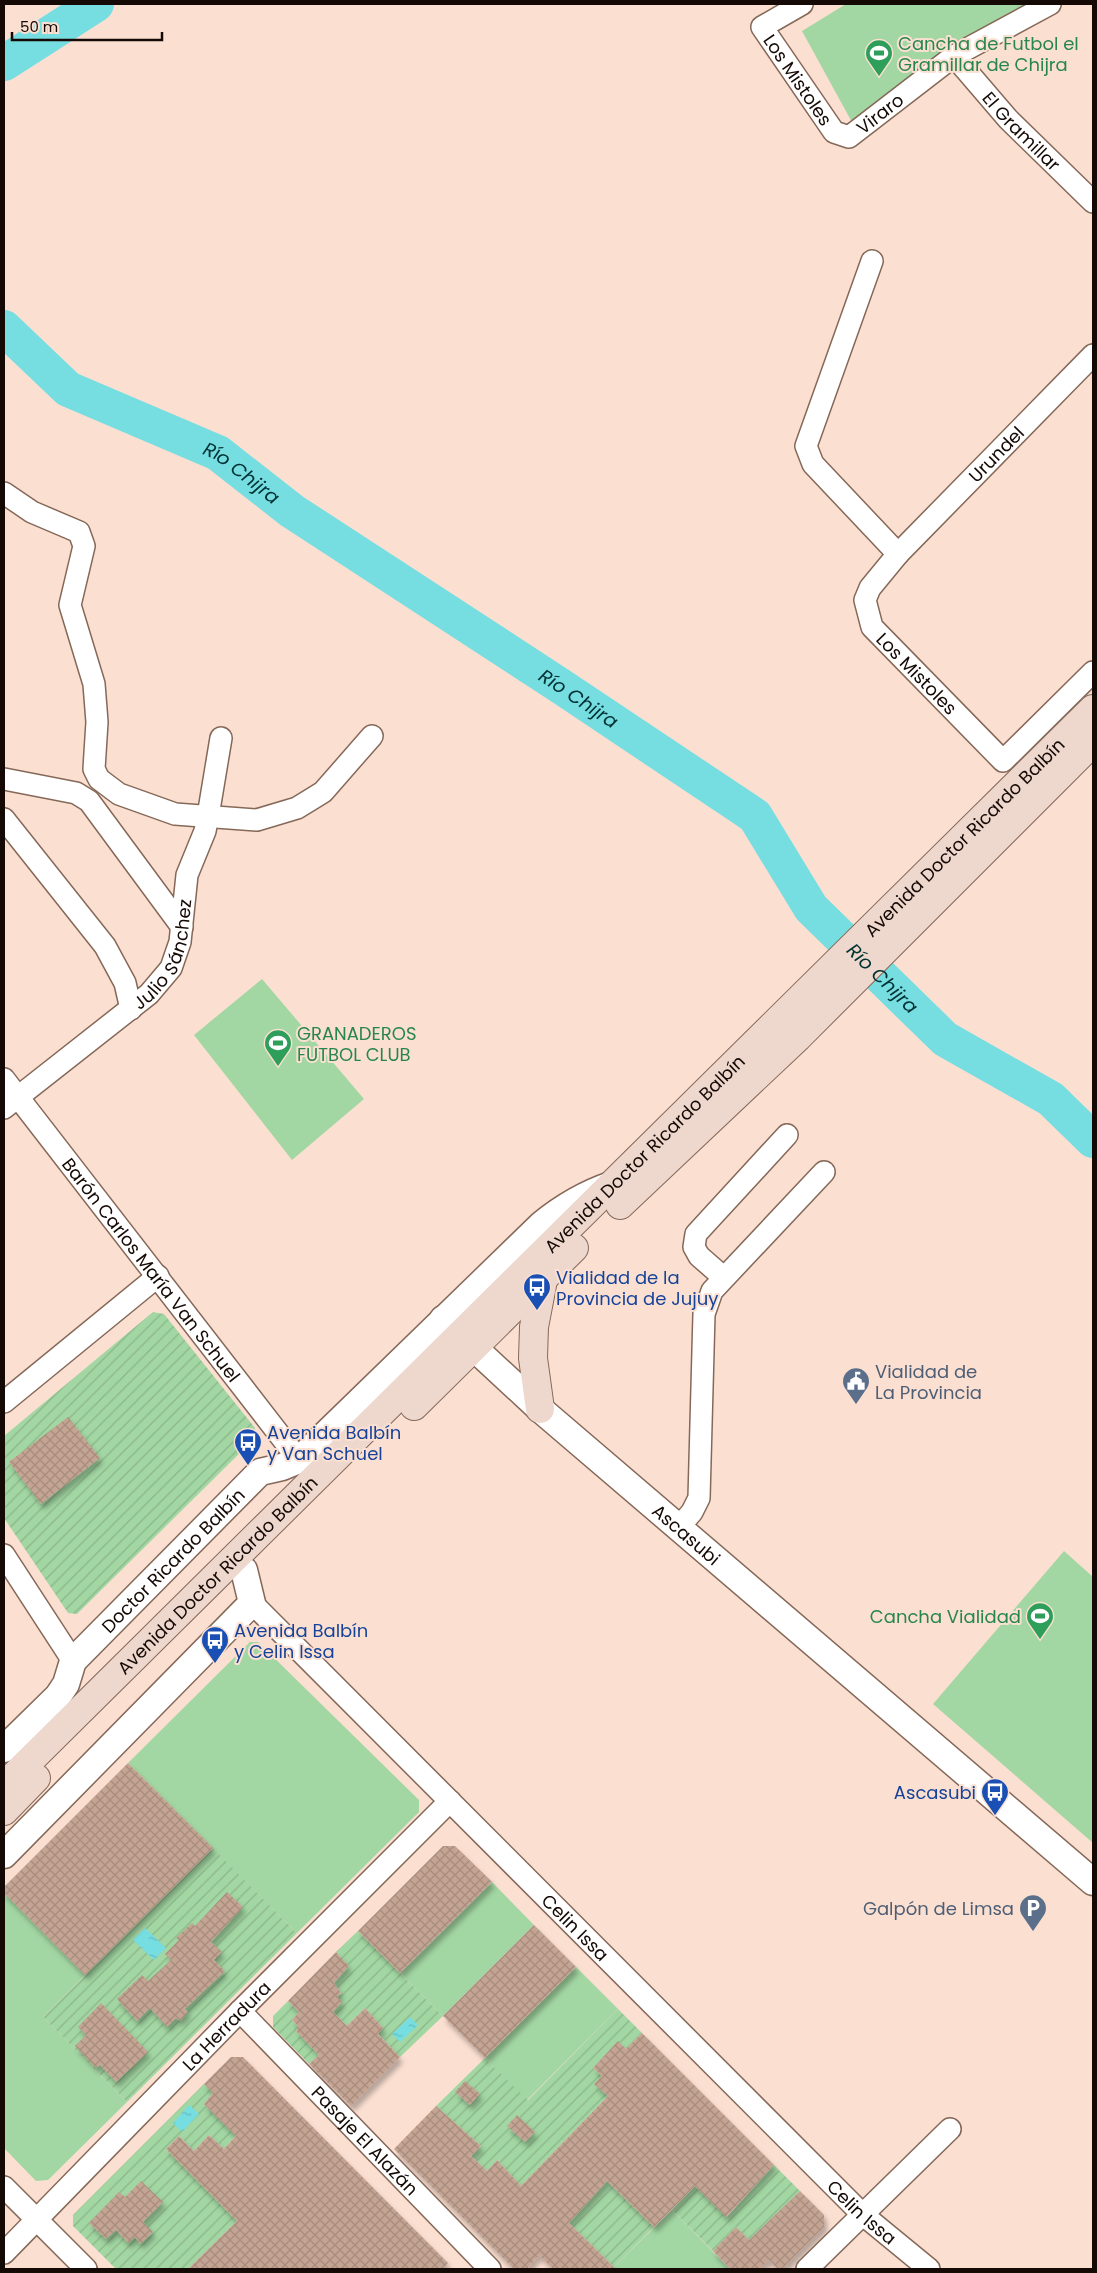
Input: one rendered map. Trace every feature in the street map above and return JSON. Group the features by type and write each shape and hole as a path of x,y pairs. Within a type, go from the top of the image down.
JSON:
{"main road":[{"name":"Avenida Doctor Ricardo Balbín","path":"4,1811 244,1570 458,1334 543,1280 1027,791 1093,709"},
{"name":"Avenida Doctor Ricardo Balbín","path":"1027,791 1093,742"},
{"name":"Avenida Doctor Ricardo Balbín","path":"4,1786 458,1334 614,1184 790,1029"},
{"path":"540,1409 533,1358 534,1327 543,1280"}],"street":[{"name":"Los Mistoles","path":"802,4 762,28 834,132"},
{"name":"Viraro","path":"834,132 849,137 954,56 1050,4"},
{"name":"El Gramillar","path":"954,56 1008,119 1093,202"},
{"path":"872,261 806,446 813,464 898,554"},
{"name":"Urundel","path":"898,554 1093,355"},
{"path":"4,493 32,512 79,532 84,546 70,605 94,684 97,722 94,769 99,780 119,794 175,814 257,820 297,808 323,792 372,736"},
{"name":"Los Mistoles","path":"898,554 870,588 865,600 872,626 1003,761 1093,672"},
{"name":"Julio Sánchez","path":"10,1103 149,994 171,968 182,927 188,876 205,831 221,738"},
{"path":"4,779 76,793 88,802 182,927"},
{"path":"88,802 99,780"},
{"path":"4,819 105,946 125,983 131,1009"},
{"name":"Barón Carlos María Van Schuel","path":"4,1079 10,1103 158,1276 299,1460"},
{"path":"723,1277 699,1256 694,1247 696,1234 787,1135"},
{"path":"679,1527 692,1512 699,1498 704,1314 712,1291 723,1277 824,1172"},
{"path":"4,1402 158,1276"},
{"name":"Ascasubi","path":"458,1334 540,1409 1093,1882"},
{"name":"Doctor Ricardo Balbín","path":"4,1749 58,1696 66,1684 73,1661 260,1472 282,1468 299,1460 458,1334"},
{"path":"4,1555 73,1661"},
{"path":"4,1855 252,1603 244,1570"},
{"name":"Celin Issa","path":"252,1603 862,2214 929,2269"},
{"name":"La Herradura","path":"4,2254 240,2011 450,1801"},
{"name":"Pasaje El Alazán","path":"240,2011 490,2269"},
{"path":"807,2269 950,2128"},
{"path":"4,2187 86,2269"}],"green space":[{"name":"Cancha de Futbol el Gramillar de Chijra","path":"846,4 1054,4 853,124 802,31"},
{"name":"GRANADEROS FUTBOL CLUB","path":"262,979 364,1099 292,1160 194,1035"},
{"path":"153,1312 164,1314 255,1428 254,1439 77,1614 68,1613 4,1518 4,1436"},
{"name":"Cancha Vialidad","path":"1064,1551 1093,1577 1093,1843 933,1704"},
{"path":"250,1642 258,1642 419,1800 419,1812 297,1933 128,1763"},
{"path":"213,1848 297,1933 127,2102 43,2017"},
{"path":"492,1882 534,1925 443,2016 400,1973"},
{"path":"4,1893 85,1975 43,2017 127,2102 48,2180 36,2181 4,2148"},
{"path":"358,1931 443,2016 400,2057 378,2034 383,2028 365,2008 347,2026 333,2012 337,1996 341,1993 334,1983 348,1966 336,1952"},
{"path":"576,1967 618,2009 527,2100 485,2058"},
{"path":"288,2001 299,2012 292,2020 298,2026 296,2031 319,2055 309,2064 273,2027 273,2016"},
{"path":"618,2009 642,2033 626,2049 618,2042 593,2068 602,2076 595,2084 608,2096 521,2186 497,2160 487,2171 471,2156 481,2146 436,2106 485,2058 528,2100"},
{"path":"204,2084 213,2093 204,2104 236,2136 224,2149 209,2135 194,2151 179,2136 166,2149 237,2221 188,2269 116,2269 73,2226 73,2215"},
{"path":"774,2165 800,2191 749,2240 736,2227 713,2251 672,2210 695,2186 727,2217"},
{"path":"607,2181 654,2227 614,2267 569,2223"},
{"path":"672,2210 730,2269 612,2269"}],"water":[{"path":"145,1928 166,1948 154,1960 133,1940"},
{"path":"410,2017 418,2025 400,2042 392,2034"},
{"path":"189,2105 199,2114 182,2132 173,2123"}],"building":[{"path":"68,1417 100,1458 41,1504 9,1462"},
{"path":"128,1763 213,1848 85,1975 4,1893 4,1887"},
{"path":"443,1846 455,1846 492,1882 400,1973 358,1931"},
{"path":"227,1892 243,1907 211,1942 222,1952 214,1960 225,1971 185,2009 188,2012 180,2021 176,2018 167,2027 150,2008 137,2021 117,1999 142,1975 148,1981 171,1960 165,1954 179,1940 176,1938 192,1923 195,1926"},
{"path":"534,1925 576,1967 485,2058 443,2016"},
{"path":"336,1952 349,1966 334,1983 341,1993 337,1996 342,2002 333,2012 347,2026 365,2008 383,2028 378,2034 400,2057 351,2106 309,2064 319,2055 296,2031 298,2026 292,2020 299,2012 288,2001"},
{"path":"101,2003 148,2052 116,2082 100,2065 96,2068 75,2046 86,2035 78,2027"},
{"path":"642,2033 774,2165 726,2217 695,2186 654,2227 607,2181 569,2223 614,2267 612,2269 553,2269 539,2255 527,2269 514,2269 394,2149 436,2106 481,2146 471,2156 487,2171 497,2160 521,2186 608,2096 594,2084 602,2076 593,2068 618,2041 626,2049"},
{"path":"231,2057 243,2057 448,2263 442,2269 188,2269 237,2221 166,2149 179,2136 194,2151 209,2135 224,2149 236,2136 204,2104 213,2093 204,2084"},
{"path":"465,2081 480,2094 470,2105 455,2092"},
{"path":"517,2115 535,2132 525,2142 507,2126"},
{"path":"141,2181 163,2202 143,2222 153,2232 140,2244 135,2237 128,2243 116,2230 106,2239 89,2223 119,2192 125,2197"},
{"path":"800,2191 824,2215 824,2227 782,2269 778,2269 769,2260 760,2269 730,2269 713,2251 736,2227 749,2240"}],"waterway":[{"path":"4,63 96,4"},
{"name":"Río Chijra","path":"4,328 68,389 218,453 292,511 562,687 755,816 811,908 945,1039 1051,1099 1093,1140"}],"place":[{"name":"Cancha de Futbol el Gramillar de Chijra","path":"879,77"},
{"name":"GRANADEROS FUTBOL CLUB","path":"278,1067"},
{"name":"Vialidad de la Provincia de Jujuy","path":"537,1311"},
{"name":"Vialidad de La Provincia","path":"856,1405"},
{"name":"Avenida Balbín y Van Schuel","path":"248,1466"},
{"name":"Cancha Vialidad","path":"1040,1640"},
{"name":"Avenida Balbín y Celin Issa","path":"215,1664"},
{"name":"Ascasubi","path":"995,1816"},
{"name":"Galpón de Limsa","path":"1033,1932"}]}
